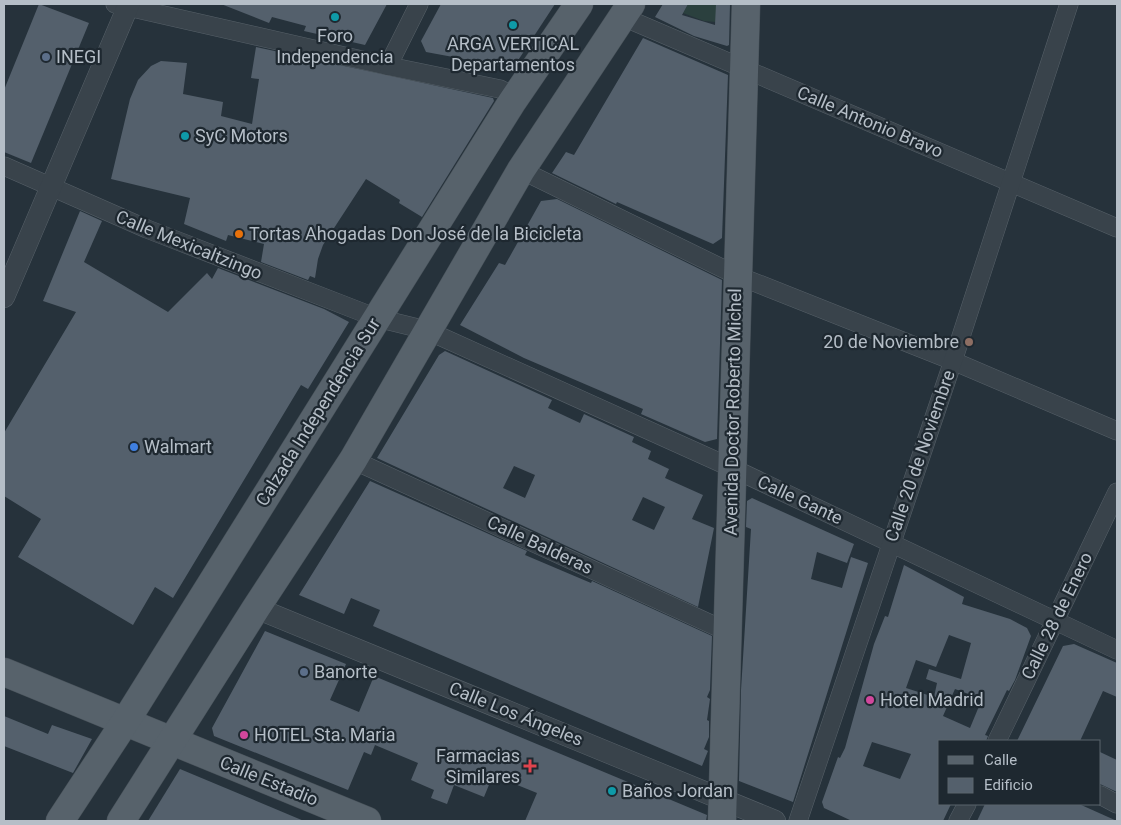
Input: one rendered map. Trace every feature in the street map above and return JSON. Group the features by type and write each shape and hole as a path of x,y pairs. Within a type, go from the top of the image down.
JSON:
{"main road":[{"name":"Calzada Independencia Sur","path":"60,821 125,722 512,102 579,4"},
{"name":"Avenida Doctor Roberto Michel","path":"721,810 736,275 746,4"},
{"path":"121,821 170,741 353,460 426,330 521,170 627,10"},
{"name":"Calle Estadio","path":"4,672 367,821"}],"street":[{"path":"388,66 419,4"},
{"name":"Calle 20 de Noviembre","path":"798,821 890,542 953,361 1069,4"},
{"path":"4,297 124,5 388,66 500,89 508,93 512,102"},
{"name":"Calle Antonio Bravo","path":"627,10 744,69 1117,228"},
{"name":"Calle Mexicaltzingo","path":"4,166 148,229 377,318 426,330"},
{"path":"521,170 736,275 953,361 1117,431"},
{"name":"Calle Gante","path":"426,330 732,468 1117,650"},
{"name":"Calle Balderas","path":"353,460 726,631"},
{"name":"Calle 28 de Enero","path":"997,740 1117,492"},
{"name":"Calle Los Ángeles","path":"256,608 721,810 775,821"},
{"path":"1101,796 1117,804"},
{"path":"958,821 966,805"}],"green space":[{"path":"688,4 716,4 716,22 704,21 683,13"}],"building":[{"name":"INEGI","path":"39,4 89,23 31,163 4,152 4,90"},
{"path":"221,4 387,4 365,45 304,31 306,26 272,17 269,23"},
{"path":"441,4 555,4 513,68 426,52 421,41"},
{"path":"663,4 688,4 682,15 715,25 716,4 730,4 729,45 694,36 655,17"},
{"path":"643,38 728,75 722,238 713,244 617,202 616,204 552,173 566,152 574,155"},
{"path":"256,47 493,98 494,101 422,217 399,203 400,200 366,179 323,245 318,259 315,278 310,276 308,280 261,262 264,244 228,235 226,241 184,224 190,198 111,179 130,99 138,80 151,66 161,61 187,63 183,94 223,102 221,116 252,124 259,79 251,78"},
{"path":"557,199 722,280 717,439 705,442 641,414 643,409 524,358 460,325 499,263 505,265 541,201"},
{"name":"Walmart","path":"80,211 102,221 84,262 168,312 207,273 212,279 218,268 324,309 349,322 308,389 301,385 173,598 155,587 133,625 18,557 41,519 4,496 4,433 76,312 43,301"},
{"path":"445,351 552,400 548,408 580,423 584,414 634,437 632,442 651,451 648,459 669,469 665,478 703,495 692,519 714,528 698,607 377,458 439,355","holes":["514,466 535,475 525,498 503,488","643,497 665,507 654,530 632,520"]},
{"path":"370,481 527,551 525,555 591,583 592,581 712,636 710,690 707,697 710,699 707,720 709,721 709,737 704,749 708,751 702,766 373,626 380,610 351,598 344,614 299,595"},
{"path":"752,498 854,544 847,563 817,552 811,579 842,588 851,557 868,563 793,802 739,781 741,690 751,529 746,527 747,501"},
{"path":"904,565 964,597 962,604 1010,619 1027,628 1031,636 1015,680 1009,691 1007,690 985,735 988,736 986,740 938,740 938,805 951,805 943,821 852,821 824,808 822,802 838,757 840,758 845,748 874,644 885,616 888,617","holes":["949,635 971,643 961,679 929,669 926,679 937,683 934,697 906,688 916,660 936,667","955,689 982,699 970,728 943,716","872,742 911,754 900,779 863,766"]},
{"path":"265,631 346,664 330,700 359,712 374,676 707,815 706,821 525,821 537,793 493,775 484,797 454,785 447,804 431,798 434,790 411,780 418,763 375,745 371,755 364,752 348,790 214,736 212,728"},
{"path":"1074,644 1117,663 1117,697 1103,691 1080,740 1017,740 1063,646"},
{"path":"4,716 48,734 52,725 92,739 73,773 4,746"},
{"path":"1101,752 1117,760 1117,792 1101,784"},
{"path":"180,769 304,821 148,821"},
{"path":"985,805 1081,805 1117,821 977,821"}],"place":[{"name":"Foro Independencia","path":"335,17"},
{"name":"ARGA VERTICAL Departamentos","path":"513,25"},
{"name":"INEGI","path":"46,57"},
{"name":"SyC Motors","path":"185,136"},
{"name":"Tortas Ahogadas Don José de la Bicicleta","path":"239,234"},
{"name":"20 de Noviembre","path":"969,342"},
{"name":"Walmart","path":"134,447"},
{"name":"Banorte","path":"304,672"},
{"name":"Hotel Madrid","path":"870,700"},
{"name":"HOTEL Sta. Maria","path":"244,735"},
{"name":"Farmacias Similares","path":"530,766"},
{"name":"Baños Jordan","path":"612,791"}]}
